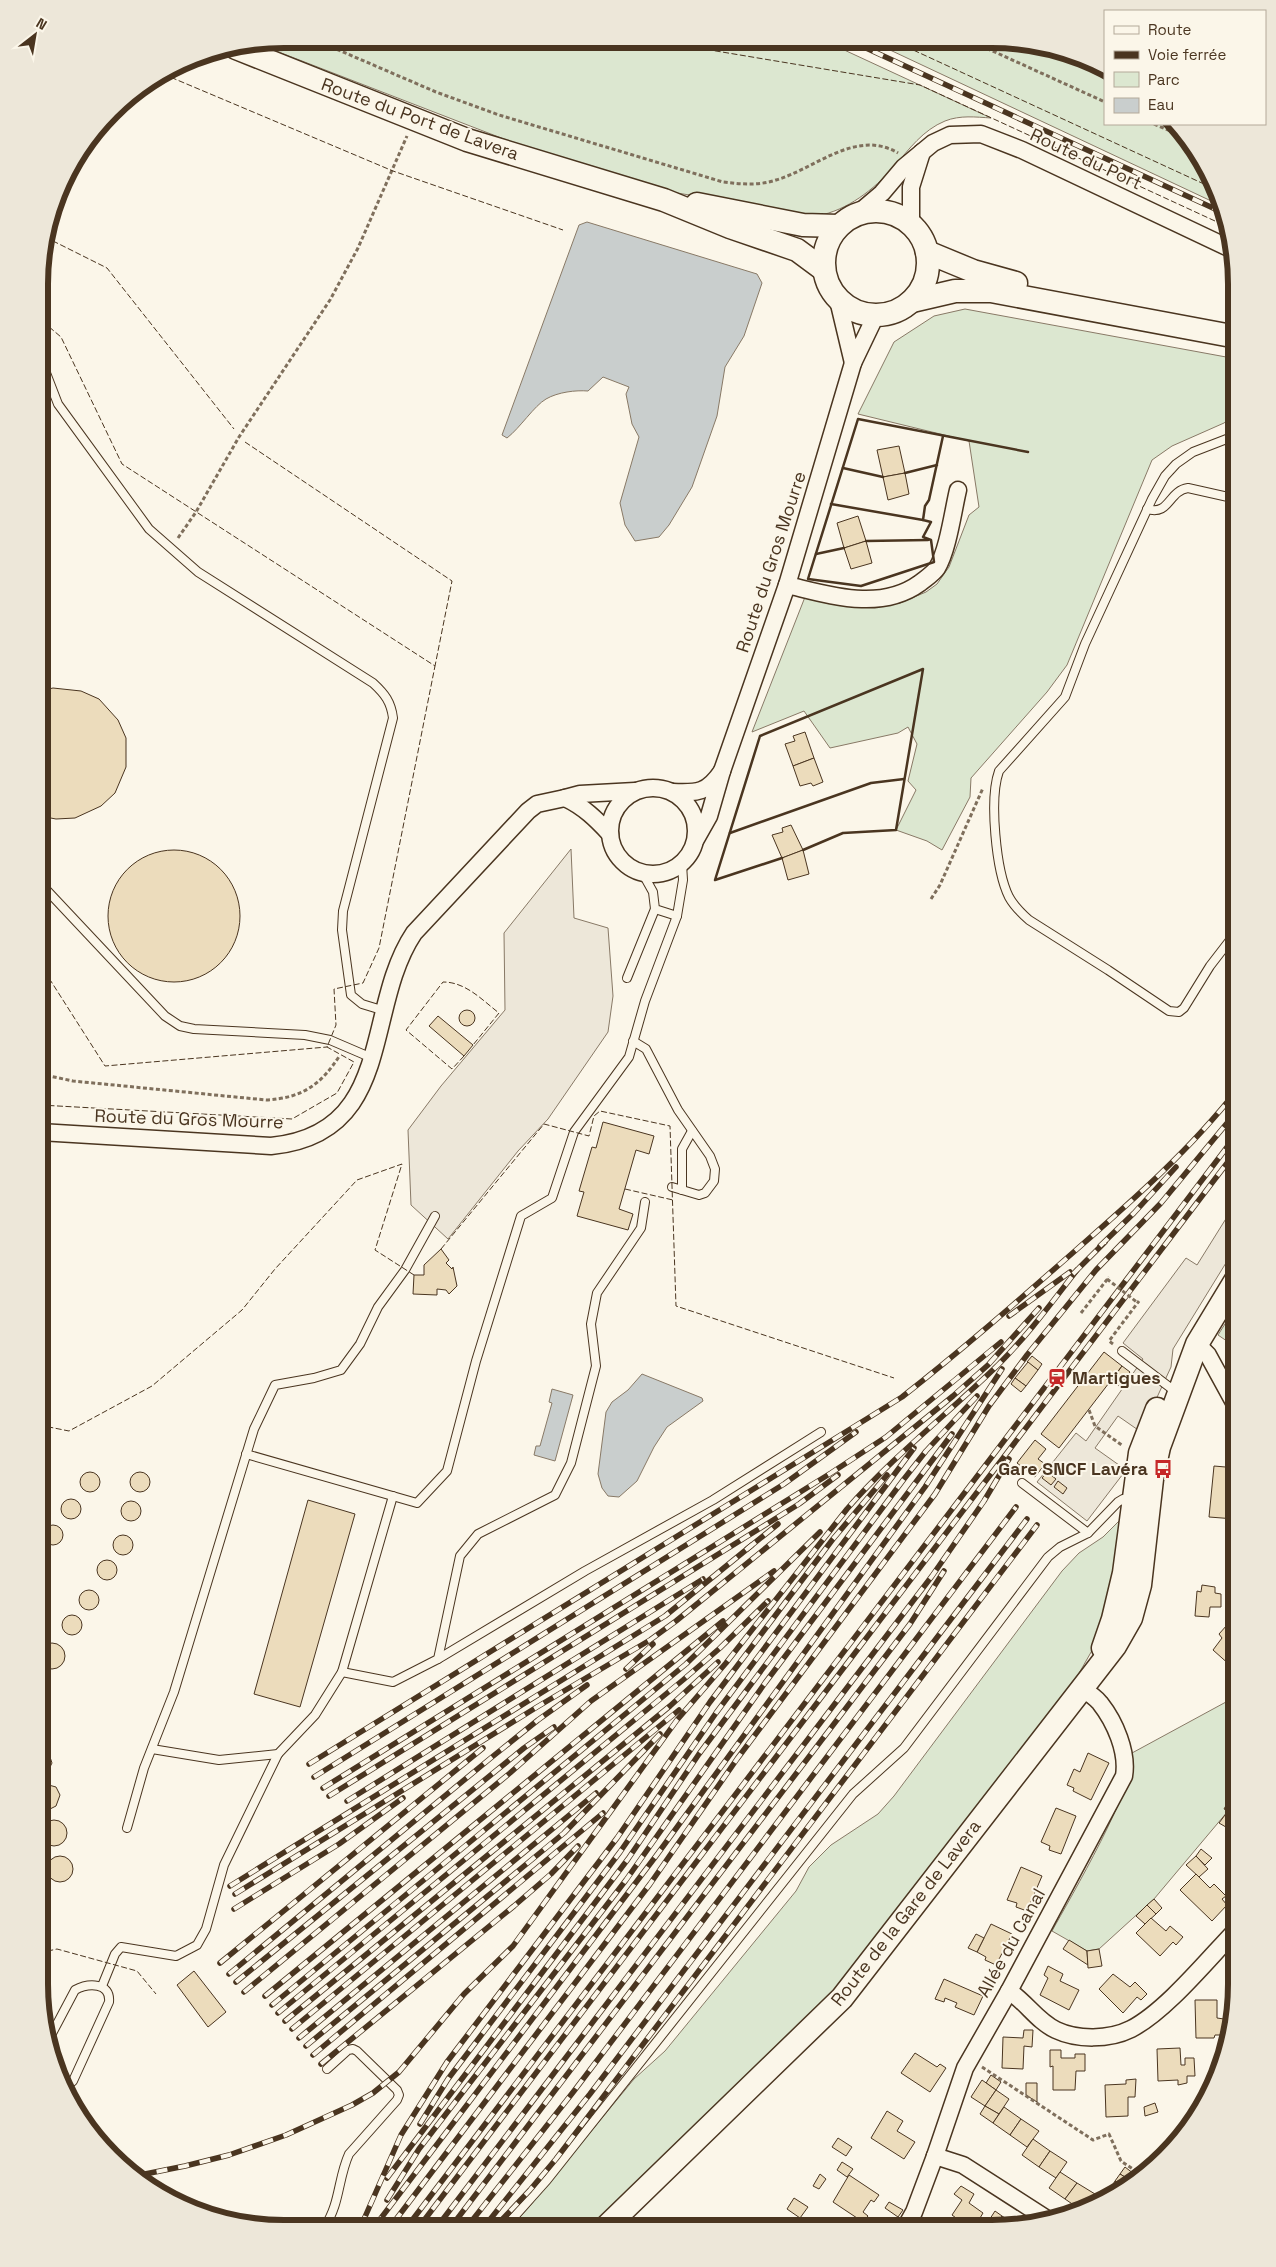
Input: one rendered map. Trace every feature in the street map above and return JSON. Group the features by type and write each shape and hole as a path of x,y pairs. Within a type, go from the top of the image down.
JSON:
{"street":[{"name":"Route du Port de Lavera","path":"244,51 467,140 664,200 730,227 797,250 824,270"},
{"name":"Route du Port","path":"847,220 882,194 916,157 932,143 950,135 981,134 1022,150 1225,246"},
{"path":"911,225 911,187 916,157"},
{"name":"Route du Port de Lavera","path":"664,200 710,206 803,224 847,220"},
{"path":"838,300 862,314 876,316 889,314 901,309 912,301 922,287 925,278 927,252 921,238 911,225 899,217 885,212 870,212 847,220 829,239 824,254 824,270 829,286 838,300 853,363"},
{"path":"927,252 973,271 1115,313"},
{"path":"912,301 955,291 990,291 1228,335"},
{"name":"Route du Gros Mourre","path":"682,864 691,852 696,839 710,816 722,771 787,584 853,363 876,316"},
{"path":"787,584 841,597 868,599 895,596 915,586 930,576 942,558 958,490"},
{"name":"Route du Gros Mourre","path":"48,1132 271,1146 288,1144 323,1130 338,1120 350,1108 360,1093 372,1058 403,948 427,917 528,811 537,804 580,794 635,791 648,788 696,793 705,790 714,783 722,771"},
{"path":"635,791 624,798 616,808 611,820 610,834 613,848 620,859 630,868 643,874 671,871 682,864"},
{"path":"673,792 684,800 692,812 696,825 696,839"},
{"path":"565,798 580,805 592,814 610,834"},
{"name":"Route de la Gare de Lavera","path":"613,2220 842,1998 1115,1646 1131,1618 1140,1585 1142,1497 1159,1447 1172,1390 1196,1344 1228,1292"},
{"path":"1196,1344 1208,1355 1228,1392"},
{"name":"Allée du Canal","path":"910,2220 935,2156 969,2059 1009,1991 1124,1776 1125,1756 1115,1731 1100,1704 1082,1689"},
{"path":"1009,1991 1026,2004 1044,2024 1057,2031 1084,2037 1114,2034 1130,2029 1164,2004 1228,1938"},
{"path":"935,2156 963,2165 1040,2214"}],"lane":[{"path":"48,378 58,404 148,529 198,572 373,683 384,692 391,704 393,718 343,911 342,930 351,995 362,1004 385,1011"},
{"path":"1228,438 1193,452 1176,464 1166,476 1148,509 1085,644 1065,697 1009,757 999,771 994,784 993,798 1000,868 1008,896 1018,911 1029,920 1174,1013 1184,1008 1210,966 1228,943"},
{"path":"1148,509 1157,512 1162,510 1181,489 1188,488 1228,497"},
{"path":"246,1454 417,1502 446,1471 476,1361 521,1216 552,1198 574,1132 628,1057 645,1000 677,916 683,880 682,864"},
{"path":"626,978 655,908 653,892 643,874"},
{"path":"48,892 165,1016 180,1026 194,1029 305,1035 330,1040 372,1058"},
{"path":"655,908 677,916"},
{"path":"633,1041 646,1049 678,1110 710,1156 715,1169 714,1181 710,1188 700,1195 672,1187"},
{"path":"682,1190 682,1149 692,1131"},
{"path":"438,1660 460,1556 478,1534 555,1495 571,1463 596,1366 591,1324 597,1293 641,1228 645,1202"},
{"path":"128,1828 144,1768 174,1692 246,1454 254,1430 275,1385 314,1378 341,1370 360,1344 378,1307 405,1270 435,1216"},
{"path":"1122,1350 1172,1390"},
{"path":"342,1672 393,1682 438,1660 586,1571 713,1500 821,1432"},
{"path":"1022,1482 1088,1533"},
{"path":"102,1986 115,1954 121,1947 176,1956 197,1945 206,1930 224,1865 278,1754 315,1715 342,1672 393,1496"},
{"path":"511,2220 547,2180 853,1794 904,1748 1048,1557 1060,1547 1088,1533 1118,1502 1123,1499 1142,1497"},
{"path":"152,1749 218,1760 278,1754"},
{"path":"53,2031 75,1990 82,1986 102,1986 107,1989 109,2002 73,2081 70,2084"},
{"path":"327,2069 348,2050 353,2049 397,2090 399,2095 397,2100 349,2154 345,2163 335,2206 328,2220"}],"path":[{"path":"334,48 436,92 499,115 723,182 755,185 776,180 842,150 868,144 886,147 916,157"},
{"path":"986,48 1104,102"},
{"path":"169,548 184,531 239,438 330,300 358,248 414,119"},
{"path":"1156,125 1174,132"},
{"path":"931,898 940,885 982,788 999,771"},
{"path":"48,1075 73,1080 237,1098 288,1099 310,1089 324,1077 345,1046"},
{"path":"1081,1313 1108,1278 1138,1302 1109,1341"},
{"path":"1089,1410 1095,1426 1128,1450"},
{"path":"969,2059 1093,2140 1109,2134 1121,2161 1136,2171"}],"green space":[{"path":"268,48 840,48 991,118 956,118 937,125 917,141 869,191 839,209 817,216 665,191 509,141"},
{"path":"886,48 1008,48 1038,52 1083,65 1104,76 1104,125 1167,125 1189,152 1214,202"},
{"path":"965,309 1228,357 1228,420 1172,446 1152,460 1067,665 1047,692 971,778 970,797 942,850 927,841 896,830 916,790 908,781 917,744 908,727 898,733 830,748 804,711 752,732 805,597 874,607 900,603 926,592 937,584 949,567 969,515 979,507 969,441 858,414 894,342 934,316"},
{"path":"1228,1319 1228,1342 1218,1335"},
{"path":"1123,1517 1120,1554 1094,1647 1070,1689 843,1983 788,2043 601,2220 517,2220 634,2079 665,2051 796,1891 809,1867 831,1845 878,1814 894,1796 1062,1571 1079,1553 1103,1537"},
{"path":"1228,1701 1228,1811 1154,1899 1099,1949 1087,1951 1052,1931 1087,1869 1114,1815 1131,1768 1132,1753"}],"shaded area":[{"path":"571,849 574,918 608,928 613,996 608,1032 548,1119 518,1151 448,1239 411,1205 408,1130 441,1086 505,1010 504,933"},
{"path":"1227,1217 1228,1260 1173,1349 1171,1367 1141,1432 1118,1416 1095,1448 1126,1470 1087,1521 1037,1482 1076,1433 1086,1441 1143,1359 1123,1343 1186,1258 1197,1265"}],"water":[{"path":"587,222 757,274 762,283 744,336 725,367 717,416 692,487 669,525 659,537 635,541 625,525 620,503 639,437 632,424 626,394 629,387 603,377 588,391 567,392 546,399 507,438 502,435 579,225"},
{"path":"642,1374 702,1398 703,1401 667,1427 654,1447 637,1481 619,1497 608,1496 602,1488 598,1474 606,1412 612,1402 628,1390"},
{"path":"552,1389 573,1395 555,1461 534,1455 536,1446 540,1446 552,1403 549,1402"}],"building":[{"path":"899,446 905,473 883,477 877,450"},
{"path":"905,473 909,494 888,500 883,477"},
{"path":"858,516 866,541 844,548 837,523"},
{"path":"866,541 872,563 851,569 844,548"},
{"path":"48,689 81,691 99,699 118,720 126,738 126,767 115,793 101,806 75,818 48,818"},
{"path":"805,732 814,758 793,766 785,744 795,741 793,736"},
{"path":"814,758 823,782 813,786 811,783 800,786 793,766"},
{"path":"791,825 803,850 782,858 772,835 783,832 782,828"},
{"path":"174,850 187,851 199,855 221,869 235,891 239,903 239,929 235,941 221,963 199,977 187,981 174,982 161,981 149,977 127,963 113,941 109,929 108,916 109,903 113,891 127,869 149,855 161,851"},
{"path":"803,850 809,874 788,880 782,858"},
{"path":"464,1010 470,1010 475,1015 473,1024 464,1026 459,1021 459,1015"},
{"path":"438,1016 473,1045 464,1056 429,1026"},
{"path":"603,1122 654,1136 649,1154 636,1150 619,1209 633,1214 628,1230 577,1216 584,1192 579,1191 592,1147 596,1148"},
{"path":"441,1249 449,1260 446,1263 452,1269 453,1267 457,1286 449,1294 446,1290 437,1289 437,1295 413,1294 414,1275 424,1275 424,1265"},
{"path":"1104,1352 1122,1366 1059,1448 1041,1434"},
{"path":"1032,1356 1042,1364 1038,1370 1027,1362"},
{"path":"1028,1362 1038,1370 1026,1386 1015,1378"},
{"path":"1122,1366 1130,1372 1119,1386 1112,1380"},
{"path":"1015,1378 1026,1386 1021,1392 1011,1384"},
{"path":"1035,1440 1046,1449 1038,1459 1045,1464 1035,1477 1017,1463"},
{"path":"1214,1466 1228,1467 1228,1518 1209,1517"},
{"path":"90,1472 97,1475 100,1482 97,1489 90,1492 83,1489 80,1482 83,1475"},
{"path":"140,1472 147,1475 150,1482 147,1489 140,1492 133,1489 130,1482 133,1475"},
{"path":"1047,1472 1056,1479 1051,1485 1042,1478"},
{"path":"1058,1481 1067,1488 1063,1494 1054,1487"},
{"path":"71,1499 78,1502 81,1509 78,1516 71,1519 64,1516 61,1509 64,1502"},
{"path":"308,1500 355,1514 300,1707 254,1694"},
{"path":"127,1501 135,1501 141,1507 141,1515 135,1521 127,1521 121,1515 121,1507"},
{"path":"57,1526 63,1535 60,1542 53,1545 48,1543 48,1527"},
{"path":"123,1535 130,1538 133,1545 130,1552 123,1555 116,1552 113,1545 116,1538"},
{"path":"103,1560 111,1560 117,1566 117,1574 111,1580 103,1580 97,1574 97,1566"},
{"path":"1202,1585 1215,1587 1215,1593 1221,1594 1221,1607 1210,1607 1209,1617 1195,1616 1197,1591 1201,1592"},
{"path":"85,1590 93,1590 99,1596 99,1604 93,1610 85,1610 79,1604 79,1596"},
{"path":"72,1615 79,1618 82,1625 79,1632 72,1635 65,1632 62,1625 65,1618"},
{"path":"1228,1626 1228,1663 1213,1650 1222,1638 1219,1634"},
{"path":"48,1644 57,1644 64,1651 64,1661 61,1665 57,1668 48,1668"},
{"path":"48,1753 49,1754 52,1763 48,1771"},
{"path":"1088,1753 1109,1763 1091,1800 1073,1791 1074,1788 1067,1785 1074,1769 1080,1772"},
{"path":"48,1785 56,1787 60,1795 56,1806 48,1810"},
{"path":"1228,1802 1228,1811 1224,1809"},
{"path":"1056,1808 1076,1816 1061,1854 1049,1850 1050,1846 1041,1842"},
{"path":"1228,1811 1228,1828 1219,1823"},
{"path":"59,1821 66,1828 66,1838 63,1842 54,1846 48,1844 48,1822"},
{"path":"1201,1849 1212,1858 1205,1865 1196,1856"},
{"path":"1196,1856 1208,1869 1199,1877 1186,1865"},
{"path":"55,1857 65,1857 72,1864 72,1874 65,1881 55,1881 48,1874 48,1864"},
{"path":"1021,1867 1042,1876 1027,1911 1016,1907 1017,1903 1007,1900"},
{"path":"1196,1874 1210,1888 1214,1884 1226,1896 1222,1899 1227,1905 1212,1921 1180,1890"},
{"path":"1154,1899 1162,1908 1156,1914 1147,1905"},
{"path":"1147,1905 1156,1914 1145,1924 1136,1916"},
{"path":"1151,1918 1166,1931 1170,1926 1183,1937 1176,1945 1173,1942 1160,1956 1136,1933"},
{"path":"991,1924 1012,1934 996,1965 985,1960 986,1957 977,1952"},
{"path":"976,1934 984,1938 977,1952 968,1948"},
{"path":"1069,1940 1087,1951 1088,1965 1063,1949"},
{"path":"1099,1949 1102,1966 1088,1968 1087,1951"},
{"path":"1048,1966 1063,1974 1060,1981 1079,1990 1069,2010 1040,1995 1048,1978 1044,1975"},
{"path":"194,1971 226,2012 208,2027 177,1985"},
{"path":"1113,1974 1130,1987 1135,1982 1147,1994 1141,2000 1137,1997 1123,2013 1099,1989"},
{"path":"944,1979 983,1996 974,2015 955,2007 957,2003 945,1998 944,2002 935,1999"},
{"path":"1195,2000 1217,2000 1217,2018 1224,2019 1222,2035 1215,2035 1214,2038 1196,2038"},
{"path":"1024,2030 1033,2030 1032,2047 1024,2046 1023,2069 1002,2068 1003,2037 1023,2038"},
{"path":"1180,2048 1181,2065 1185,2065 1185,2058 1194,2058 1195,2076 1187,2076 1187,2083 1178,2085 1178,2080 1158,2081 1157,2049"},
{"path":"1050,2050 1061,2050 1061,2058 1075,2058 1075,2054 1085,2054 1085,2071 1076,2071 1075,2090 1053,2090 1053,2066 1050,2067"},
{"path":"915,2053 937,2067 940,2064 946,2068 930,2092 901,2073"},
{"path":"991,2075 1001,2082 996,2090 986,2083"},
{"path":"1136,2079 1135,2097 1128,2097 1128,2116 1106,2117 1105,2085 1126,2084 1126,2080"},
{"path":"982,2080 996,2090 985,2106 971,2097"},
{"path":"1026,2083 1037,2083 1037,2102 1026,2095"},
{"path":"996,2090 1009,2099 999,2114 985,2106"},
{"path":"1155,2103 1158,2112 1145,2116 1144,2107"},
{"path":"985,2106 999,2114 993,2123 980,2114"},
{"path":"1004,2107 1021,2119 1010,2135 993,2123"},
{"path":"887,2111 903,2121 897,2131 915,2142 904,2159 871,2138"},
{"path":"1021,2119 1039,2131 1027,2147 1010,2135"},
{"path":"838,2138 852,2147 846,2156 832,2147"},
{"path":"1033,2139 1050,2151 1039,2167 1022,2155"},
{"path":"1050,2151 1067,2162 1056,2178 1039,2167"},
{"path":"842,2162 853,2169 847,2177 837,2170"},
{"path":"1125,2167 1133,2173 1127,2178 1120,2174"},
{"path":"1060,2172 1077,2183 1065,2199 1049,2188"},
{"path":"820,2174 826,2179 819,2189 813,2186"},
{"path":"1120,2174 1127,2178 1118,2183 1115,2181"},
{"path":"849,2175 879,2195 874,2202 871,2200 863,2212 868,2216 865,2220 860,2220 833,2202"},
{"path":"1077,2183 1095,2194 1093,2197 1074,2205 1065,2199"},
{"path":"961,2186 974,2194 969,2203 983,2213 979,2220 959,2220 952,2215 962,2200 954,2194"},
{"path":"794,2198 808,2207 800,2218 787,2209"},
{"path":"889,2202 903,2210 898,2217 885,2208"},
{"path":"995,2211 1002,2216 1000,2220 989,2220"}],"railway":[{"path":"866,48 1216,210"},
{"path":"309,1764 902,1397 990,1325 1140,1193 1180,1154 1228,1101"},
{"path":"396,2220 650,1884 737,1759 935,1494 989,1406 1027,1355 1096,1270 1161,1203 1228,1122"},
{"path":"412,2220 1228,1146"},
{"path":"424,2220 1228,1162"},
{"path":"1100,1246 1134,1213 1176,1167"},
{"path":"1073,1274 1105,1242"},
{"path":"144,2174 229,2155 286,2135 352,2105 373,2093 399,2072 464,1994 513,1946 677,1720 726,1663 847,1509 883,1471 1010,1353 1077,1270"},
{"path":"1009,1316 1070,1272"},
{"path":"235,1894 537,1707 650,1640 676,1621 953,1396 988,1365 1039,1308"},
{"path":"323,1788 886,1437 1001,1342"},
{"path":"380,2220 656,1856 925,1487 1002,1369"},
{"path":"387,2178 628,1859 699,1754 904,1479 926,1451 977,1396"},
{"path":"314,1777 784,1484 856,1432"},
{"path":"387,2200 419,2149 626,1880 765,1683 952,1434"},
{"path":"420,2124 448,2079 620,1852 716,1713 914,1448"},
{"path":"442,2220 932,1576 984,1501 1009,1459"},
{"path":"329,1796 799,1504 838,1475"},
{"path":"364,2220 401,2135 447,2062 617,1838 710,1702 833,1539 887,1475"},
{"path":"473,2220 574,2091 1016,1507"},
{"path":"490,2220 590,2094 1027,1519"},
{"path":"747,1549 778,1524"},
{"path":"502,2220 556,2159 1037,1525"},
{"path":"272,2005 686,1664 820,1532"},
{"path":"230,1886 665,1616 752,1545"},
{"path":"244,1992 510,1773 591,1701 774,1571"},
{"path":"456,2220 910,1624 944,1571"},
{"path":"347,1801 703,1579"},
{"path":"278,2013 683,1680 720,1648 768,1601"},
{"path":"265,1996 723,1621"},
{"path":"626,1669 653,1644"},
{"path":"285,2021 670,1706 718,1662"},
{"path":"229,1974 492,1757 538,1720 587,1685"},
{"path":"292,2029 679,1710"},
{"path":"236,1982 524,1748 554,1727"},
{"path":"306,2046 564,1833 660,1734"},
{"path":"220,1963 483,1748"},
{"path":"299,2038 596,1793"},
{"path":"234,1909 339,1844 403,1798"},
{"path":"313,2055 603,1813"},
{"path":"321,2064 514,1906 551,1874 578,1846"}],"fence":[{"path":"698,48 920,85 1220,223"},
{"path":"909,48 1207,186"},
{"path":"170,77 393,171 563,230"},
{"path":"52,240 107,268 234,429"},
{"path":"48,326 61,337 122,464 435,666 379,948 363,983 334,989 336,1025 327,1047 354,1062 337,1093 292,1119 48,1105"},
{"path":"245,442 452,581 435,666"},
{"path":"48,977 105,1066 327,1047"},
{"path":"464,1056 452,1069 406,1030 443,982 466,988 499,1013 473,1045"},
{"path":"441,1249 544,1124 589,1136 594,1116 600,1111 670,1126 676,1306 894,1378"},
{"path":"48,1427 69,1431 152,1386 242,1310 275,1269 357,1180 402,1164 375,1250 414,1275"},
{"path":"625,1189 673,1200"},
{"path":"48,1951 57,1949 137,1971 156,1994"}],"wall":[{"path":"943,436 923,520 931,522 923,537 931,540 934,562 861,586 808,579 858,419 1028,452"},
{"path":"905,473 937,465"},
{"path":"843,468 883,477"},
{"path":"831,504 923,520"},
{"path":"866,541 928,540"},
{"path":"816,554 844,548"},
{"path":"782,858 715,880 760,736 923,669 896,830 843,833 803,850"},
{"path":"730,833 871,783 904,779"}],"place":[{"name":"Martigues","path":"1057,1378"},
{"name":"Gare SNCF Lavéra","path":"1163,1469"}]}
